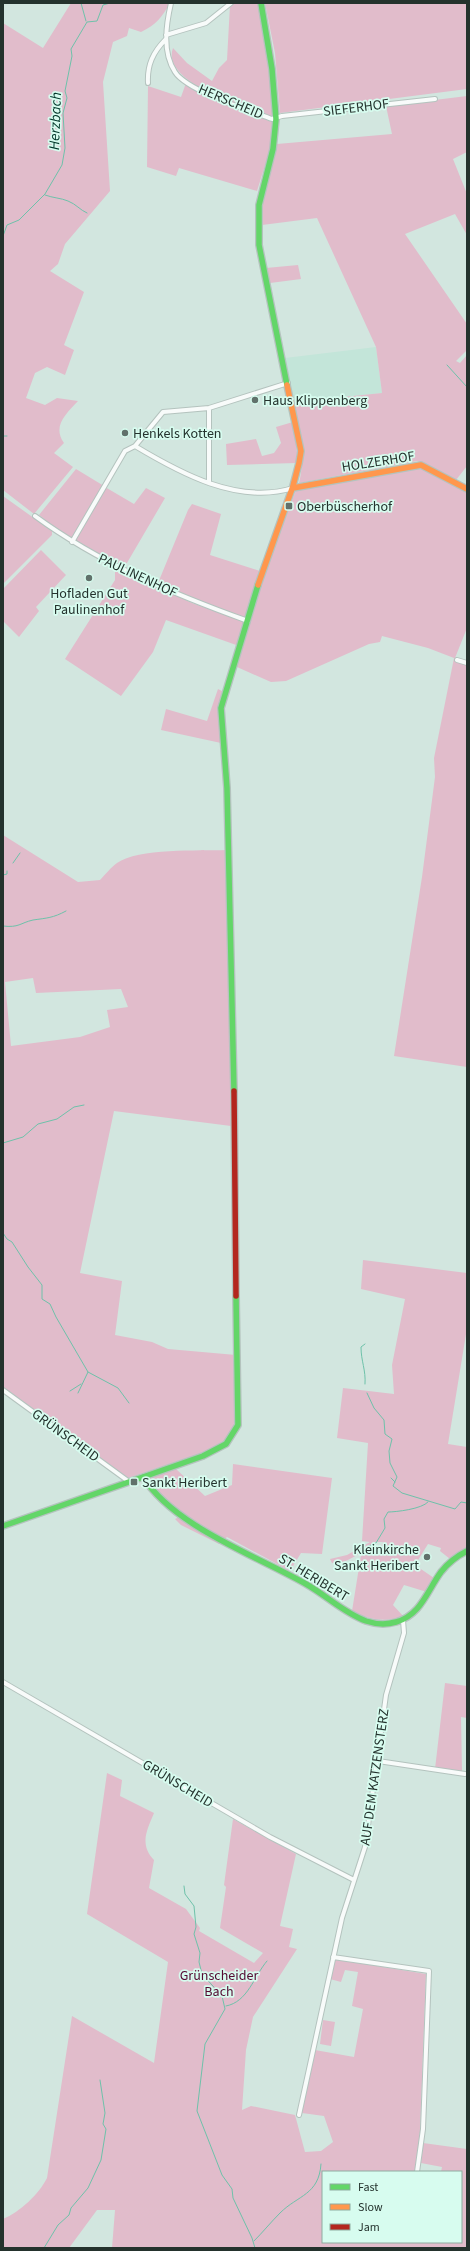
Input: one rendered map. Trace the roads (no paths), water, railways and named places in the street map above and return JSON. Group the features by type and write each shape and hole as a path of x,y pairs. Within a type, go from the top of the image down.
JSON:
{"street":[{"name":"HERSCHEID","path":"171,3 166,37 176,74 203,92 272,119 276,118"},
{"path":"166,37 206,23 231,3"},
{"path":"3,1526 216,1450 226,1444 238,1425 234,1086 227,788 221,725 223,697 235,667 272,545 293,488 299,468 301,451 260,253 258,222 262,189 274,147 276,118 272,58 261,3"},
{"name":"HERSCHEID","path":"148,83 148,68 154,54 166,37"},
{"name":"SIEFERHOF","path":"276,118 435,99"},
{"path":"72,542 125,452 135,446 163,412 209,408 288,383"},
{"path":"209,408 209,483"},
{"path":"135,446 183,474 227,489 257,492 293,488"},
{"name":"HOLZERHOF","path":"293,488 414,465 428,467 464,487"},
{"name":"PAULINENHOF","path":"35,516 72,542 104,560 193,602 248,621"},
{"path":"457,660 467,663"},
{"name":"GRÜNSCHEID","path":"3,1390 128,1481"},
{"name":"ST. HERIBERT","path":"143,1477 151,1492 180,1514 295,1577 359,1618 385,1624 404,1620 417,1611 443,1570 467,1551"},
{"name":"AUF DEM KATZENSTERZ","path":"299,2115 342,1918 366,1842 387,1690 404,1633 404,1620"},
{"name":"GRÜNSCHEID","path":"3,1682 270,1837 354,1880"},
{"path":"378,1761 465,1774"},
{"path":"333,1957 429,1971 423,2130 417,2171"}],"waterway":[{"path":"81,3 86,21"},
{"name":"Herzbach","path":"3,236 7,225 19,220 45,194 62,165 65,148 63,113 67,98 65,91 72,56 71,49 87,22 97,21 103,5 110,3"},
{"path":"45,195 68,201 87,213"},
{"path":"447,365 467,387"},
{"path":"467,806 467,818"},
{"path":"467,828 467,839"},
{"path":"13,863 20,853"},
{"path":"3,875 7,874 7,871"},
{"path":"3,926 16,926 33,920 54,916 66,911"},
{"path":"3,1143 23,1137 38,1124 57,1119 74,1107 84,1105"},
{"path":"3,1233 7,1239 12,1242 42,1285 42,1299 50,1304 88,1372 78,1393"},
{"path":"365,1344 361,1347 365,1384"},
{"path":"88,1372 118,1388 129,1403"},
{"path":"70,1391 81,1384"},
{"path":"367,1393 374,1408 384,1420 385,1434 392,1439 389,1451 390,1463 397,1477 393,1486 402,1493 455,1509 461,1502 467,1503"},
{"path":"391,1478 395,1482"},
{"path":"364,1548 376,1543 385,1528 384,1519 388,1512 403,1511 420,1507 428,1502"},
{"name":"Grünscheider Bach","path":"184,1886 185,1894 194,1906 196,1927 194,1934 200,1953 199,1962 202,1974 222,1996 225,2009 205,2044 197,2111 222,2175 232,2189 233,2198 252,2238 255,2248"},
{"path":"226,2006 234,2004 245,1994 267,1961"},
{"path":"44,2248 58,2225 69,2215 71,2208 88,2188 101,2160 106,2129 103,2124 105,2113 100,2080"},
{"path":"254,2241 280,2213 312,2188 316,2182 321,2164"}],"place":[{"name":"Haus Klippenberg","path":"255,400"},
{"name":"Henkels Kotten","path":"125,433"},
{"name":"Oberbüscherhof","path":"289,506"},
{"name":"Hofladen Gut Paulinenhof","path":"89,578"},
{"name":"Sankt Heribert","path":"134,1482"},
{"name":"Kleinkirche Sankt Heribert","path":"427,1557"}]}
